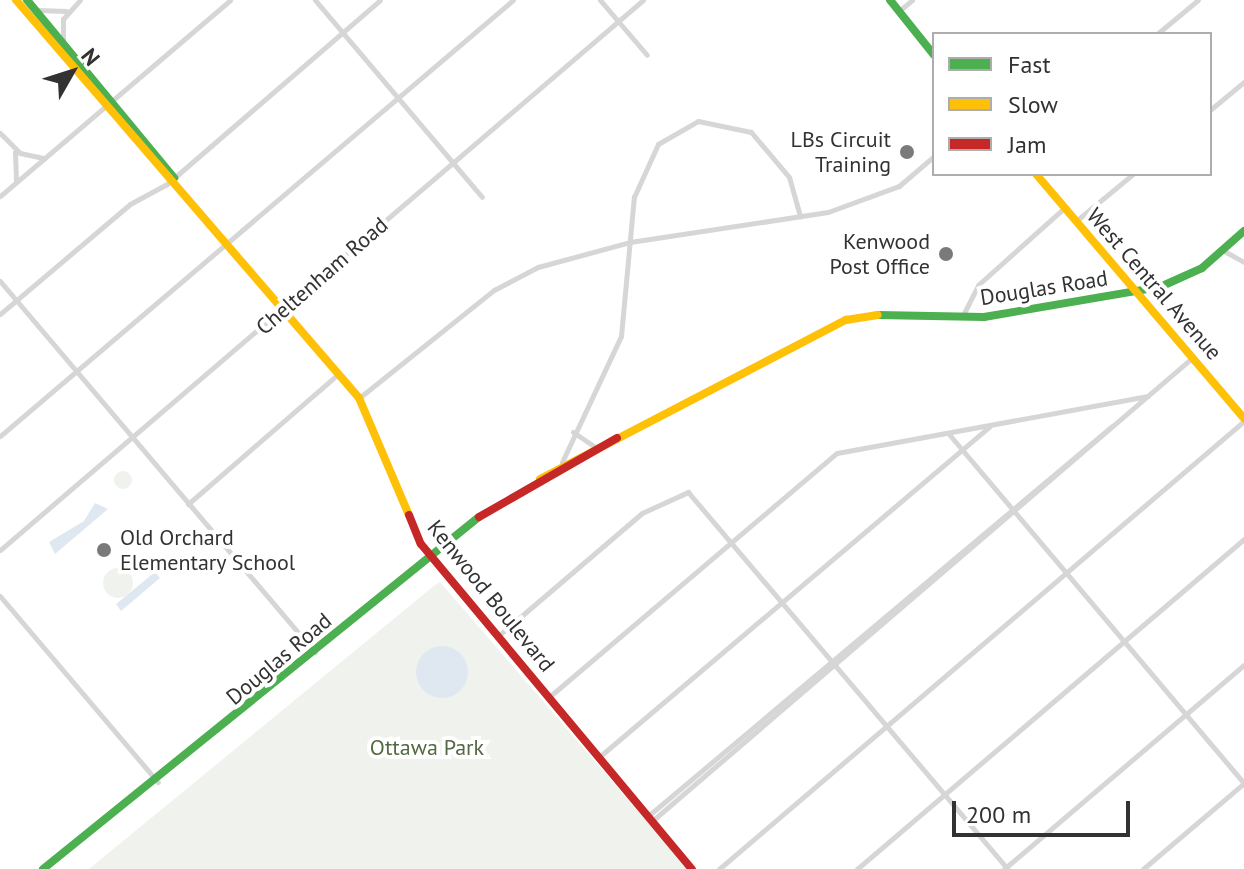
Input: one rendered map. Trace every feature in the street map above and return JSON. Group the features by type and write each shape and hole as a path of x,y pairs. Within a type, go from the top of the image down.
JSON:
{"street":[{"name":"Kenwood Boulevard","path":"16,0 32,11"},
{"name":"Kenwood Boulevard","path":"27,0 32,11 60,45 231,243 359,398 430,557 692,869"},
{"path":"60,45 61,25 70,8 80,0"},
{"path":"0,196 230,0"},
{"path":"315,0 482,197"},
{"path":"0,314 134,201 174,178 380,0"},
{"path":"0,436 231,243 513,0"},
{"path":"600,0 647,55"},
{"name":"Cheltenham Road","path":"0,550 643,0"},
{"path":"890,0 932,52"},
{"path":"899,11 912,0"},
{"path":"1159,32 1197,0"},
{"path":"32,11 70,8"},
{"path":"1212,108 1244,82"},
{"path":"562,462 573,431 621,336 634,197 649,157 662,140 698,121 732,125 765,144 789,177 800,216"},
{"path":"0,133 13,147 45,158"},
{"path":"13,147 16,183"},
{"path":"359,398 494,290 550,262 630,242 800,216 883,194 932,157"},
{"name":"West Central Avenue","path":"1038,176 1244,420"},
{"path":"1076,221 1131,176"},
{"path":"963,316 978,285 1065,208"},
{"name":"Douglas Road","path":"540,479 846,320 901,311 963,316 1137,291 1180,281 1224,251 1244,231"},
{"path":"1224,251 1244,262"},
{"path":"0,281 315,653"},
{"path":"650,819 1193,357"},
{"path":"188,504 339,374"},
{"path":"549,697 837,453 1149,395"},
{"path":"719,869 1244,420"},
{"path":"599,757 989,426"},
{"path":"573,431 594,446"},
{"path":"947,432 1244,783 1143,869"},
{"name":"Douglas Road","path":"43,869 158,782 430,557 562,462 619,436"},
{"path":"498,636 642,513 688,492 1006,868 1244,665"},
{"path":"857,869 1244,539"},
{"path":"0,596 158,782"}],"green space":[{"path":"119,471 127,471 132,480 130,487 119,489 114,484 114,476"},
{"path":"118,568 129,572 133,583 129,594 118,598 107,594 103,583 107,572"},
{"name":"Ottawa Park","path":"440,582 688,869 89,869 435,585"}],"shaded area":[{"path":"95,503 108,509 55,554 49,542 84,521"},
{"path":"155,572 160,578 121,611 116,604"},
{"path":"442,646 460,654 468,672 460,690 442,698 424,690 416,672 424,654"}],"traffic: fast":[{"path":"27,0 174,178"},
{"path":"890,0 932,52"},
{"path":"878,315 984,317 1160,287 1202,268 1244,231"},
{"path":"43,869 479,517"}],"traffic: slow":[{"path":"16,0 359,398 409,515"},
{"path":"1038,176 1244,418"},
{"path":"540,479 846,320 878,315"}],"traffic: jam":[{"path":"479,517 617,438"},
{"path":"409,515 421,544 692,869"}],"place":[{"name":"LBs Circuit Training","path":"907,152"},
{"name":"Kenwood Post Office","path":"946,254"},
{"name":"Old Orchard Elementary School","path":"104,550"}]}
